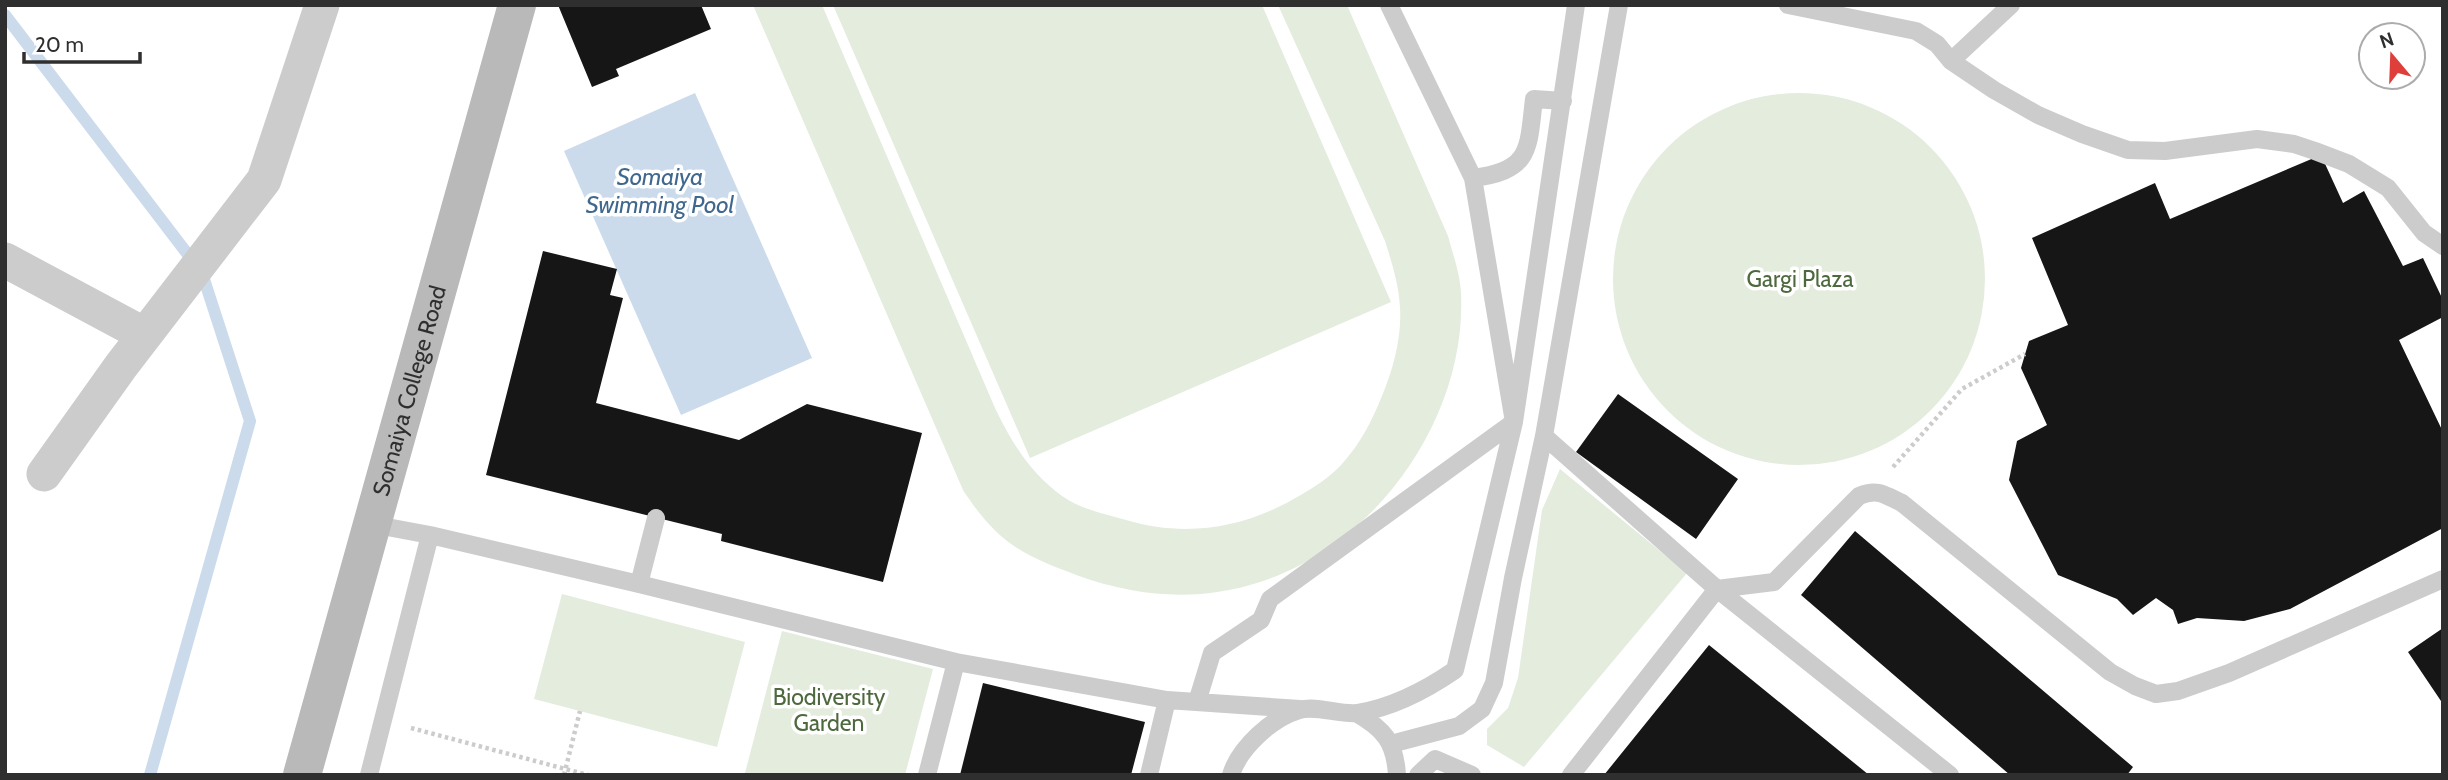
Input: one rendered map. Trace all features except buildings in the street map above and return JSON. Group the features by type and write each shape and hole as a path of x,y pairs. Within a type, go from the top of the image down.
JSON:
{"street":[{"path":"44,474 154,323 264,180 322,5"},
{"name":"Somaiya College Road","path":"302,775 517,5"},
{"path":"5,260 154,323"}],"lane":[{"path":"1389,5 1473,178 1514,422"},
{"path":"371,524 430,535 639,584 956,662 1167,700 1356,713 1399,702 1433,685 1455,670 1514,422 1576,5"},
{"path":"1391,744 1458,726 1482,709 1496,672 1544,436 1619,5"},
{"path":"1788,5 1906,27 1927,37 1951,61 1994,90 2038,115 2128,150 2165,151 2257,139 2294,144 2348,164 2388,188 2424,233 2443,246"},
{"path":"1982,5 2004,11"},
{"path":"1951,61 2004,11"},
{"path":"1473,178 1500,172 1513,166 1522,157 1528,147 1534,99 1563,101"},
{"path":"1197,702 1212,653 1261,621 1270,599 1514,422"},
{"path":"1544,436 1717,589 1950,775"},
{"path":"1571,775 1717,589 1774,582 1859,496 1871,491 1902,503 2110,672 2156,694 2178,691 2229,673 2443,579"},
{"path":"639,584 656,517"},
{"path":"369,775 430,535"},
{"path":"927,775 956,662"},
{"path":"1149,775 1167,700"},
{"path":"1231,775 1250,742 1278,721 1300,709"},
{"path":"1356,713 1376,724 1391,744 1397,775"},
{"path":"1418,775 1435,759 1472,775"}],"path":[{"path":"1871,491 1962,389 2025,354"},
{"path":"565,772 580,711"},
{"path":"383,721 565,772 588,775"}],"green space":[{"path":"753,5 822,5 995,408 1015,445 1031,467 1062,496 1085,508 1149,525 1193,529 1215,527 1258,516 1299,496 1337,469 1365,432 1393,364 1400,330 1400,308 1397,282 1385,241 1278,5 1347,5 1448,236 1461,293 1459,339 1449,385 1431,428 1407,469 1377,506 1342,538 1303,564 1260,582 1237,588 1191,594 1124,589 1079,576 1041,561 1012,545 987,522 963,490"},
{"path":"833,5 1262,5 1391,302 1030,458"},
{"name":"Gargi Plaza","path":"1799,93 1835,96 1870,107 1902,124 1931,147 1954,176 1971,208 1982,243 1985,279 1982,315 1971,350 1954,382 1931,411 1902,434 1870,451 1835,462 1799,465 1763,462 1728,451 1696,434 1667,411 1644,382 1627,350 1616,315 1613,279 1616,243 1627,208 1644,176 1667,147 1696,124 1728,107 1763,96"},
{"path":"1560,469 1687,573 1524,767 1487,745 1487,729 1508,708 1518,678 1542,510"},
{"path":"562,594 745,642 717,747 534,699"},
{"name":"Biodiversity Garden","path":"782,631 933,669 905,775 745,773"}],"water":[{"name":"Somaiya Swimming Pool","path":"695,93 812,358 681,415 564,151"}],"waterway":[{"path":"5,15 202,273 250,421 150,775"}]}
